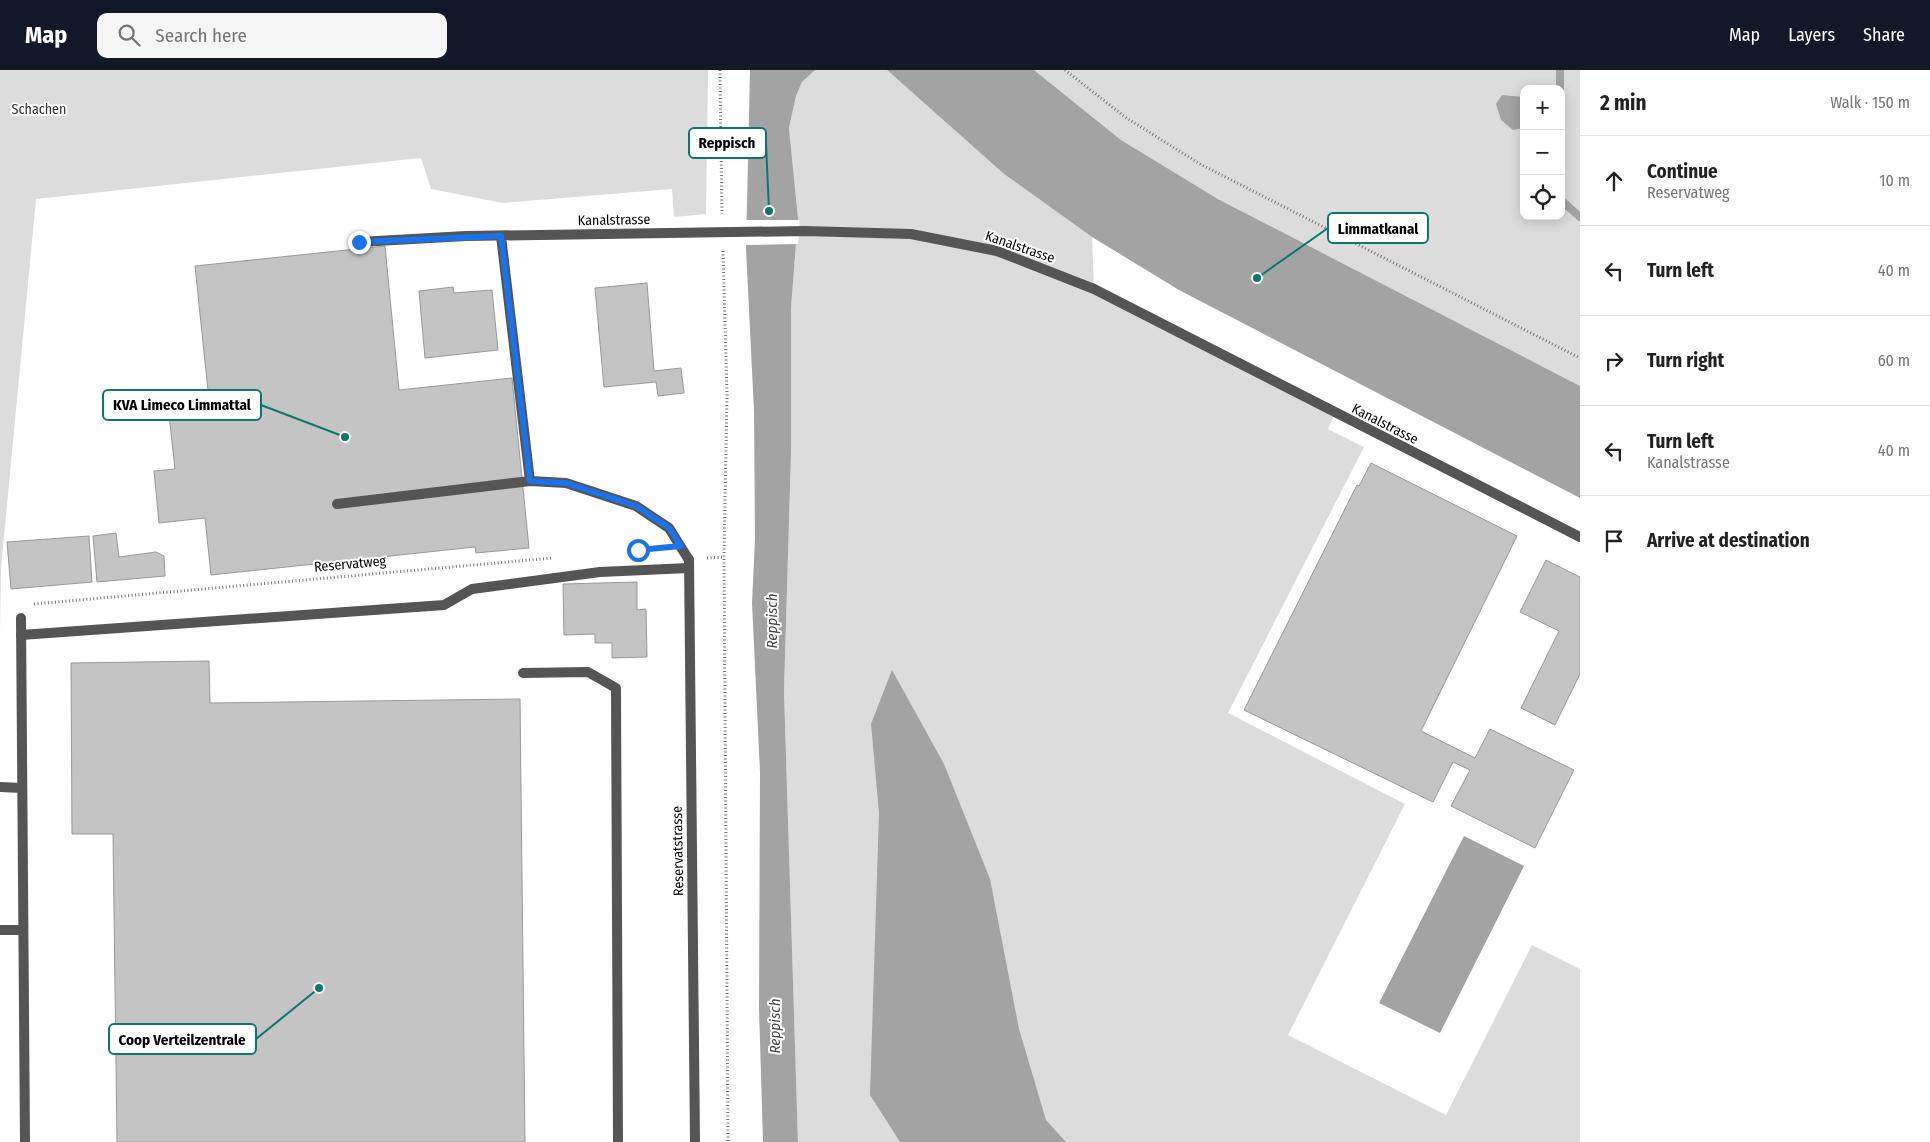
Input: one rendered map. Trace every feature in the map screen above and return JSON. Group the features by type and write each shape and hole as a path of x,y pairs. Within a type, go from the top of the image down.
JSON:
{"street":[{"name":"Kanalstrasse","path":"359,242 501,236 806,231 911,234 997,251 1085,285 1580,537"},
{"path":"501,236 530,481"},
{"path":"21,634 444,605 472,589 600,572 689,564 681,546 669,528 636,506 566,483 530,481 337,504"},
{"name":"Reservatstrasse","path":"689,564 695,1142"},
{"path":"21,618 25,1142"},
{"path":"523,673 588,672 616,688 618,1142"},
{"path":"0,787 22,788"},
{"path":"0,930 23,930"}],"path":[{"path":"720,70 728,231 728,395 724,556 728,1142"},
{"path":"1065,70 1125,116 1200,164 1580,358"},
{"path":"638,550 681,546"},
{"name":"Reservatweg","path":"31,604 558,557"}],"green space":[{"name":"Schachen","path":"0,70 708,70 706,214 674,217 672,189 503,203 431,189 421,158 36,199 1,568 0,633"},
{"path":"815,70 887,70 1004,174 1092,237 1094,289 1335,414 1328,429 1364,447 1228,713 1405,804 1288,1035 1446,1115 1532,945 1580,969 1580,1142 798,1142 784,691 791,454 791,309 798,218 789,128 796,96 802,82"},
{"path":"1034,70 1580,70 1580,386 1218,199 1121,140"}],"water":[{"path":"750,70 815,70 802,82 796,96 789,128 798,218 791,309 791,454 784,691 798,1142 763,1142 759,1008 760,772 752,603 755,539 754,411 746,249"},
{"path":"887,70 1034,70 1121,140 1218,199 1580,386 1580,498 1179,290 1092,237 1004,174"},
{"path":"1502,95 1520,97 1520,129 1513,130 1501,120 1496,104"},
{"path":"892,670 944,764 990,879 1019,1029 1046,1120 1066,1142 900,1142 870,1095 879,813 871,724"},
{"path":"1464,836 1524,866 1440,1033 1379,1003"}],"pier":[{"path":"744,220 800,220 798,244 744,245"}],"building":[{"path":"385,246 399,390 512,378 529,548 476,553 475,547 211,575 205,518 159,523 154,471 175,469 168,405 209,400 195,266"},
{"path":"647,283 654,371 681,368 684,393 658,396 656,382 604,387 595,288"},
{"path":"453,287 454,293 492,290 498,350 425,358 419,291"},
{"path":"1371,463 1517,536 1421,731 1475,758 1490,729 1574,770 1535,848 1451,806 1470,770 1453,762 1433,802 1244,710 1357,485 1359,486"},
{"path":"116,533 119,557 156,552 164,556 165,576 97,582 93,536"},
{"path":"89,536 92,582 11,589 7,542"},
{"path":"1546,560 1580,577 1580,674 1555,725 1521,708 1559,631 1520,612"},
{"path":"637,582 637,610 646,609 647,657 612,658 612,643 595,643 595,634 564,635 563,584"},
{"path":"209,661 210,703 520,699 525,1142 117,1142 113,834 72,834 71,663"}],"waterway":[{"path":"1560,70 1560,85"},
{"path":"1565,204 1580,217"}],"place":[{"name":"Reppisch","path":"769,211"},
{"name":"Limmatkanal","path":"1257,278"},
{"name":"KVA Limeco Limmattal","path":"345,437"},
{"name":"Coop Verteilzentrale","path":"319,988"}],"route":[{"path":"359,242 501,236 530,481 566,483 636,506 669,528 681,546 638,550"}]}
